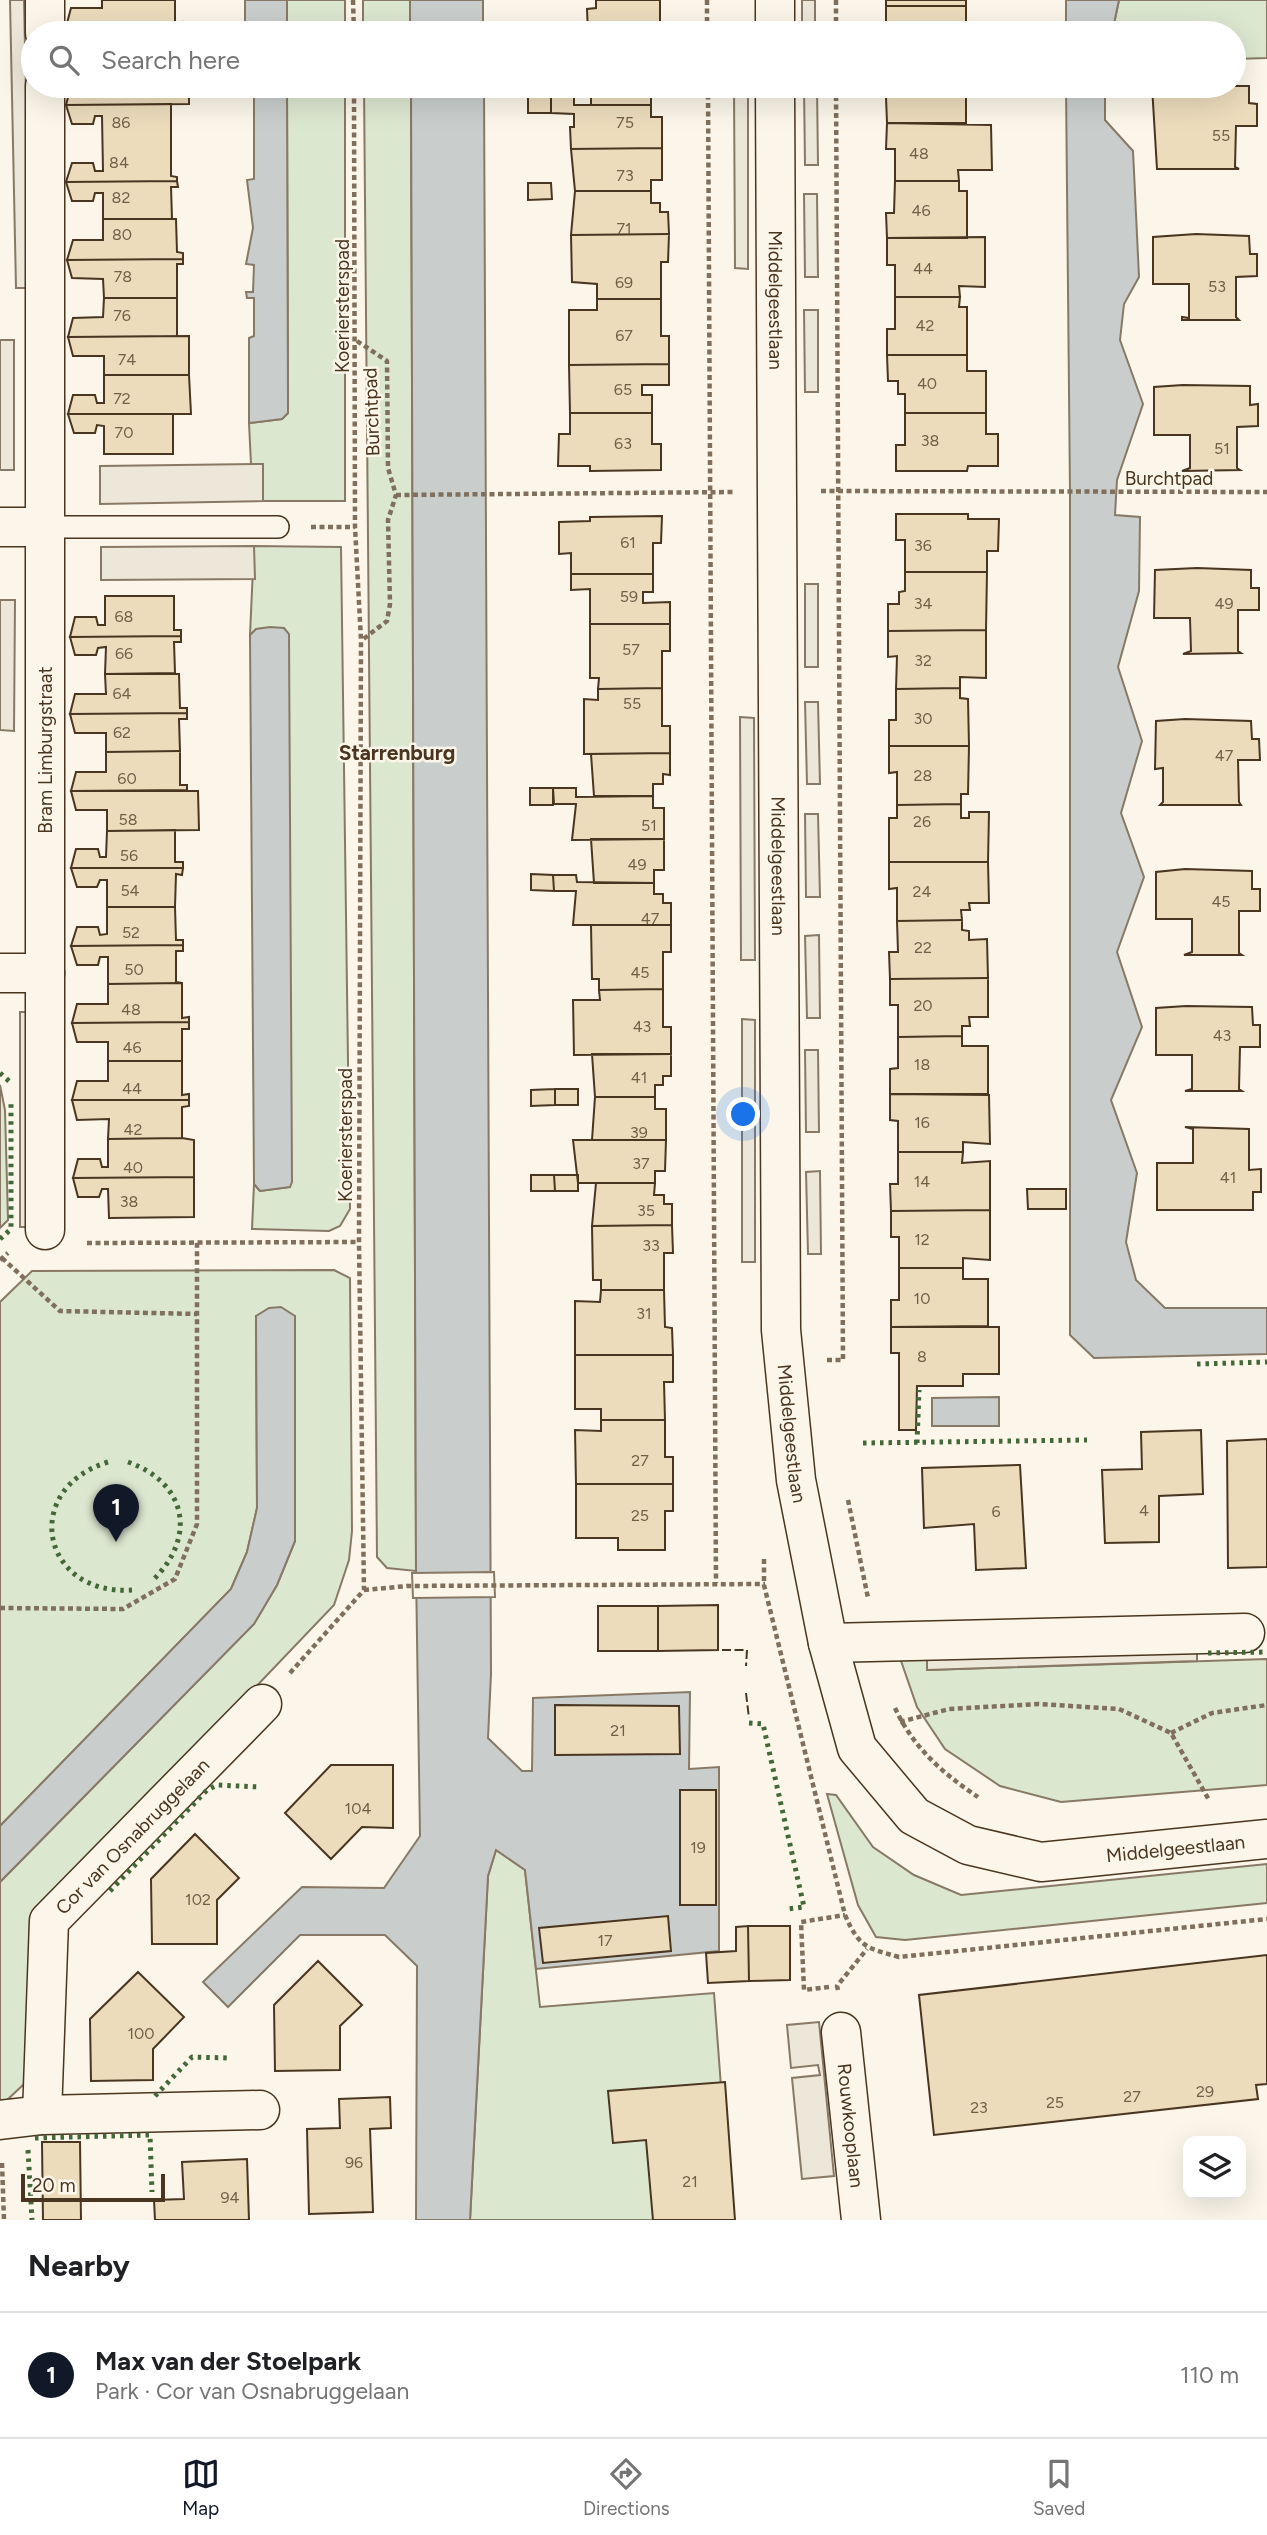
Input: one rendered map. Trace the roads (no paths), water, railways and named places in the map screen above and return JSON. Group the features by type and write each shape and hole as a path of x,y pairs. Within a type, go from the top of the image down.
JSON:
{"street":[{"path":"45,0 45,21"},
{"path":"775,0 775,21"},
{"name":"Bram Limburgstraat","path":"45,98 45,974 59,1236"},
{"name":"Middelgeestlaan","path":"775,98 781,1317 796,1480 828,1643 857,1748 914,1816 968,1845 1041,1862 1267,1839"},
{"path":"0,527 44,527"},
{"path":"0,973 45,974"},
{"path":"828,1643 1245,1633"},
{"name":"Cor van Osnabruggelaan","path":"41,2115 49,1921 262,1704"},
{"name":"Rouwkooplaan","path":"841,2032 861,2220"},
{"path":"0,2120 41,2115 260,2110"}],"lane":[{"path":"44,527 278,527"}],"place":[{"name":"Max van der Stoelpark","path":"116,1542"}],"district":[{"name":"Starrenburg","path":"397,753"}]}
